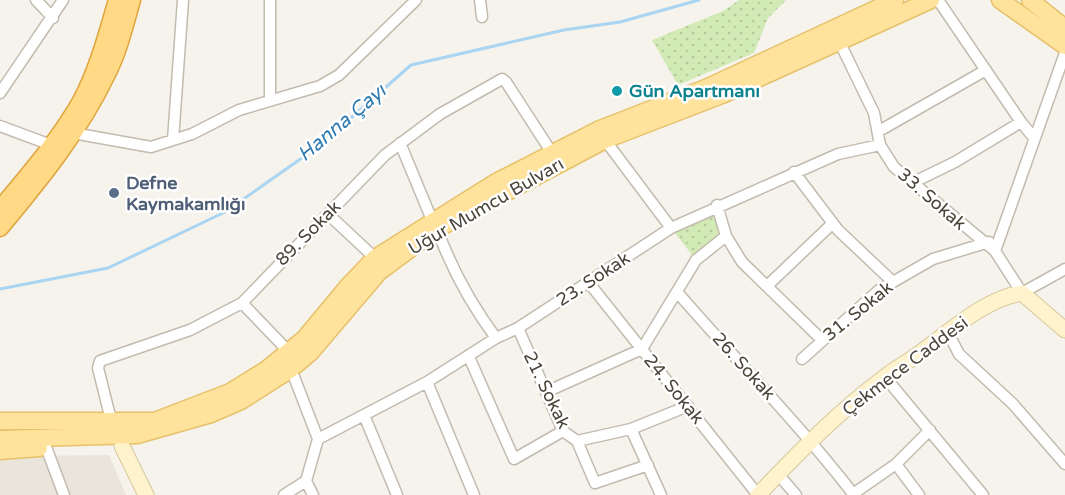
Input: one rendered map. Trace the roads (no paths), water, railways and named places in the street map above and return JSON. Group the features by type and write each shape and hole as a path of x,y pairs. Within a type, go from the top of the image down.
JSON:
{"highway":[{"path":"0,209 51,145 81,100 95,71 117,0"},
{"path":"0,228 46,174 108,73 132,0"}],"main road":[{"name":"Uğur Mumcu Bulvarı","path":"0,439 98,438 136,435 230,392 290,361 328,333 380,272 435,225 552,153 624,118 708,87 896,0"},
{"name":"Uğur Mumcu Bulvarı","path":"290,361 375,258 435,225 604,140 722,95 932,0"},
{"path":"1000,0 1065,46"},
{"path":"1030,0 1065,28"},
{"path":"1022,293 1065,330"},
{"name":"Çekmece Caddesi","path":"758,495 812,440 885,377 947,331 1010,295 1022,293"},
{"path":"0,421 111,420 160,425"},
{"name":"Uğur Mumcu Bulvarı","path":"0,431 115,429 160,425"},
{"path":"0,451 46,447 122,446 137,443 160,425"},
{"path":"122,446 146,495"}],"street":[{"path":"36,0 53,18"},
{"path":"0,93 53,18 63,0"},
{"path":"173,140 183,0"},
{"path":"270,0 270,99"},
{"path":"73,133 151,147 270,99 320,86 339,75 416,0"},
{"path":"480,0 482,17"},
{"path":"938,0 1034,138"},
{"path":"839,41 857,81 866,94 879,131 880,145"},
{"path":"1034,138 1065,53"},
{"path":"879,131 986,70"},
{"name":"89. Sokak","path":"111,420 98,368 100,361 190,330 242,303 266,276 329,215 371,168 400,143 440,114 502,79 510,87 552,153"},
{"path":"914,182 955,162 1021,122"},
{"path":"0,126 51,145"},
{"name":"31. Sokak","path":"802,359 879,290 892,282 933,260 991,248 1001,233 1034,138"},
{"path":"604,140 671,228"},
{"path":"400,143 452,270 476,311 496,338"},
{"name":"33. Sokak","path":"880,145 894,167 991,248 1022,293"},
{"name":"23. Sokak","path":"318,439 427,382 496,338 518,328 671,228 717,205 838,154 880,145"},
{"path":"794,172 833,223 892,282"},
{"path":"717,205 726,236 742,262 822,340"},
{"path":"329,215 375,258"},
{"path":"767,286 833,223"},
{"path":"546,392 642,349 696,260 726,236"},
{"path":"1022,293 1065,269"},
{"name":"24. Sokak","path":"589,283 758,495"},
{"name":"26. Sokak","path":"677,292 764,391 812,440 854,494"},
{"path":"242,303 290,361 318,439 306,481 284,495"},
{"name":"21. Sokak","path":"518,328 563,431 577,441 631,429 688,406"},
{"path":"947,331 959,354 998,388 1065,464"},
{"path":"469,357 514,459 563,431"},
{"path":"885,377 983,495"},
{"path":"427,382 474,495"},
{"path":"364,415 397,495"},
{"path":"631,429 661,495"},
{"path":"854,494 896,464 930,430"},
{"path":"577,441 595,483 648,465"},
{"path":"46,447 64,495"},
{"path":"896,464 919,495"},
{"path":"778,474 796,495"},
{"path":"306,481 313,495"}],"waterway":[{"name":"Hanna Çayı","path":"0,289 108,268 225,212 319,146 411,65 564,30 620,22 699,0"}],"place":[{"name":"Gün Apartmanı","path":"617,91"},
{"name":"Defne Kaymakamlığı","path":"114,193"}]}
